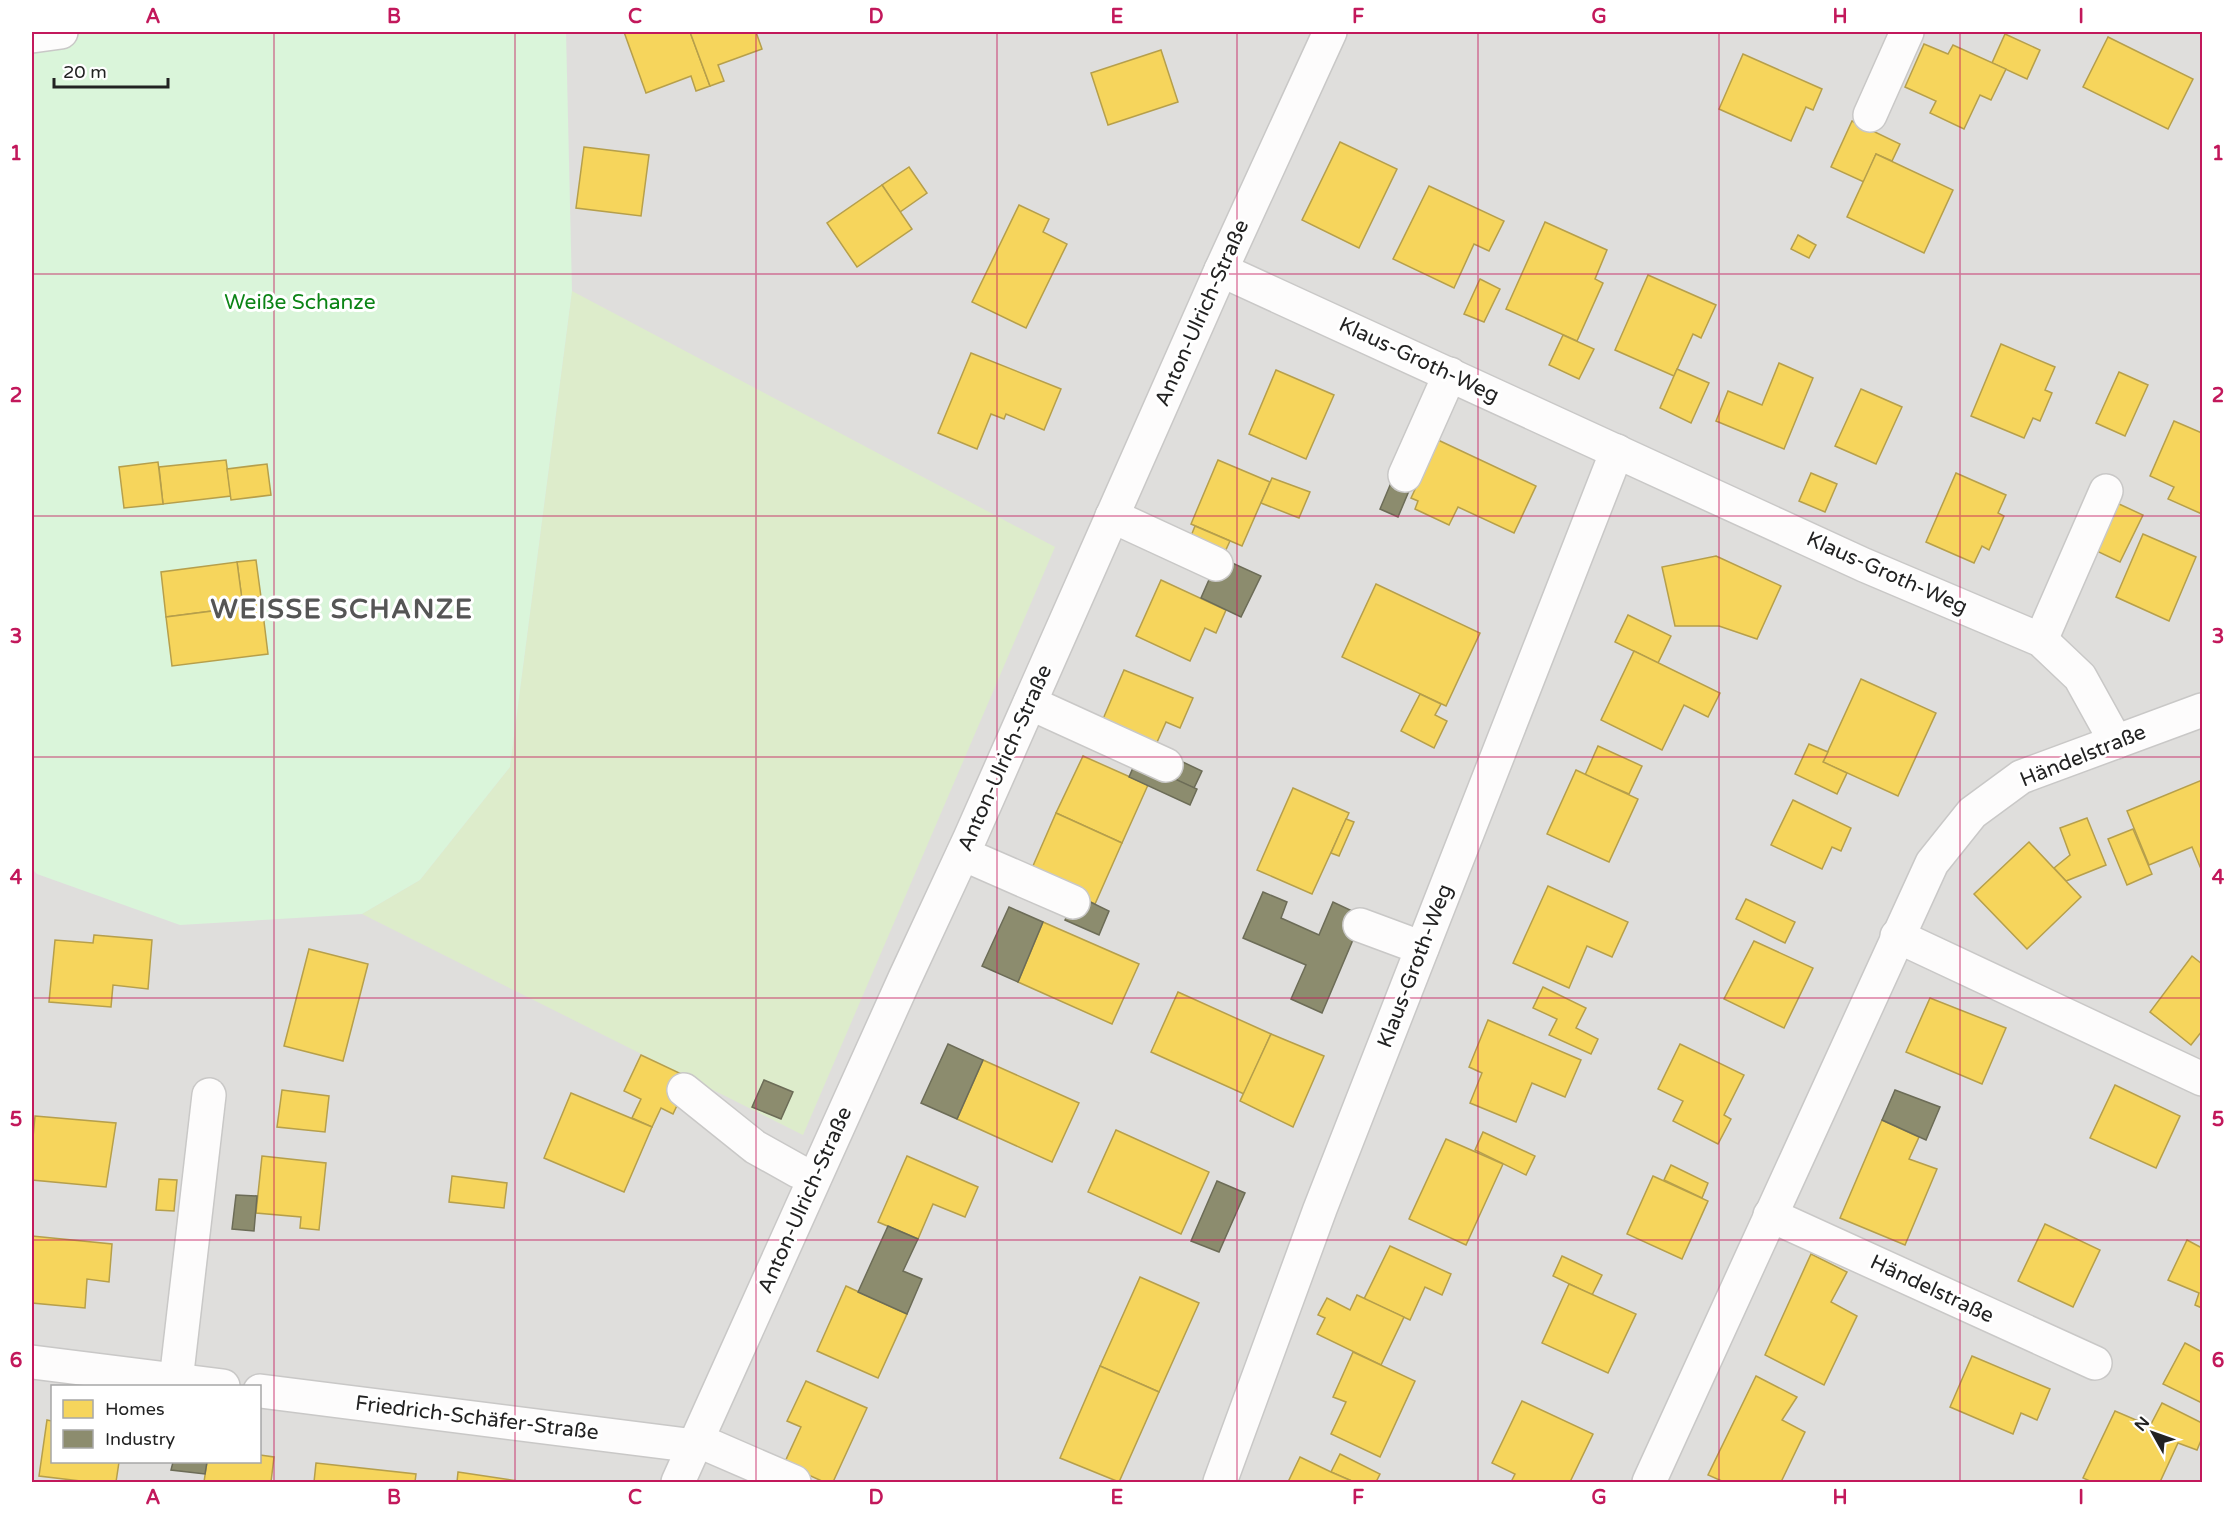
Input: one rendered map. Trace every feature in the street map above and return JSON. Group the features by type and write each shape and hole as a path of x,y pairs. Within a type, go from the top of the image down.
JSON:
{"street":[{"path":"32,36 61,32"},
{"name":"Anton-Ulrich-Straße","path":"690,1456 904,978 966,847 1221,270 1330,32"},
{"path":"1870,115 1908,32"},
{"name":"Klaus-Groth-Weg","path":"1221,270 1864,565 2041,640 2080,677 2116,742"},
{"path":"1405,475 1450,374"},
{"name":"Klaus-Groth-Weg","path":"1220,1482 1320,1209 1617,451"},
{"path":"2041,640 2106,491"},
{"path":"1108,526 1211,574"},
{"name":"Händelstraße","path":"1649,1482 1932,863 1972,813 2021,777 2202,710"},
{"path":"1026,712 1166,765"},
{"path":"1026,712 1132,770"},
{"path":"966,847 1032,868"},
{"path":"966,847 1073,902"},
{"path":"1360,925 1422,948"},
{"path":"1897,936 2202,1079"},
{"path":"684,1090 755,1147 798,1171"},
{"path":"176,1381 209,1095"},
{"name":"Händelstraße","path":"1770,1215 2094,1363"},
{"path":"32,1362 214,1385"},
{"name":"Friedrich-Schäfer-Straße","path":"261,1391 690,1456"},
{"path":"690,1456 753,1482"},
{"path":"690,1456 794,1482"}],"shaded area":[{"path":"32,32 2202,32 2202,1482 32,1482"}],"green space":[{"name":"Weiße Schanze","path":"61,32 566,32 572,291 510,767 420,880 362,914 180,925 37,874 32,869 32,36"},
{"path":"572,291 1055,547 803,1135 362,914 420,880 510,767"}],"building: Homes":[{"path":"624,32 690,32 710,86 696,91 691,76 646,93"},
{"path":"690,32 756,32 762,49 718,65 724,81 710,86"},
{"path":"2005,34 2040,50 2027,79 1992,63"},
{"path":"2108,37 2193,79 2168,129 2083,87"},
{"path":"1924,44 1948,54 1953,45 2006,69 1991,100 1980,95 1964,129 1930,113 1936,101 1905,87"},
{"path":"1161,50 1178,102 1108,125 1091,73"},
{"path":"1743,54 1822,89 1813,110 1806,107 1791,141 1719,109"},
{"path":"1852,121 1900,144 1892,161 1876,154 1864,182 1831,167"},
{"path":"1340,142 1397,169 1359,248 1302,220"},
{"path":"584,147 649,155 641,216 576,208"},
{"path":"1876,154 1953,190 1924,253 1847,217"},
{"path":"909,167 927,193 900,212 882,185"},
{"path":"882,185 912,229 857,267 827,223"},
{"path":"1429,186 1504,221 1489,251 1474,244 1454,288 1393,259"},
{"path":"1019,205 1049,219 1043,232 1067,244 1026,328 972,302"},
{"path":"1545,222 1607,250 1595,279 1603,283 1577,341 1506,309"},
{"path":"1798,235 1816,245 1809,258 1791,249"},
{"path":"1648,275 1716,305 1701,338 1693,334 1674,376 1615,350"},
{"path":"1480,279 1500,289 1484,322 1464,314"},
{"path":"1563,335 1594,349 1579,379 1549,365"},
{"path":"2001,344 2055,367 2045,390 2052,393 2040,421 2033,418 2024,438 1971,416"},
{"path":"971,353 1061,389 1044,430 1006,414 1004,419 991,414 977,449 938,433"},
{"path":"1779,363 1813,378 1784,449 1716,421 1728,391 1762,405"},
{"path":"1677,369 1709,383 1691,423 1660,408"},
{"path":"1276,370 1334,395 1306,459 1249,434"},
{"path":"2119,372 2148,385 2125,436 2096,423"},
{"path":"1861,389 1902,407 1876,464 1835,446"},
{"path":"2174,421 2202,433 2202,514 2168,499 2174,487 2150,476"},
{"path":"1438,440 1536,486 1514,533 1458,507 1449,525 1415,509 1418,501 1411,498"},
{"path":"226,460 231,496 163,504 159,467"},
{"path":"1218,460 1270,482 1242,546 1191,524"},
{"path":"158,462 163,504 124,508 119,467"},
{"path":"267,464 271,495 231,500 227,469"},
{"path":"1811,473 1837,484 1825,512 1799,501"},
{"path":"1956,473 2006,495 1998,513 2004,516 1989,550 1982,546 1974,563 1926,542"},
{"path":"1272,478 1310,492 1299,518 1261,503"},
{"path":"2119,504 2143,515 2120,562 2086,546 2099,516"},
{"path":"1195,526 1230,541 1223,556 1189,541"},
{"path":"2143,534 2196,557 2169,621 2116,597"},
{"path":"1716,556 1781,586 1757,639 1719,626 1675,626 1662,567"},
{"path":"256,560 261,597 242,600 237,562"},
{"path":"237,562 243,607 166,617 161,572"},
{"path":"1161,580 1226,610 1216,633 1205,628 1190,661 1136,636"},
{"path":"1376,584 1480,633 1446,706 1342,657"},
{"path":"261,597 268,654 172,666 166,617 243,607 242,600"},
{"path":"1628,615 1671,636 1658,663 1615,642"},
{"path":"1634,651 1720,693 1708,717 1684,705 1662,750 1601,720"},
{"path":"1124,670 1193,698 1180,728 1166,722 1154,749 1100,726"},
{"path":"1861,679 1936,713 1898,796 1823,762"},
{"path":"1420,694 1441,704 1435,715 1447,721 1434,748 1401,731"},
{"path":"1809,744 1828,752 1823,762 1847,773 1837,794 1795,774"},
{"path":"1598,746 1642,766 1629,794 1585,775"},
{"path":"1083,756 1148,785 1122,843 1056,813"},
{"path":"1576,770 1638,799 1609,862 1547,834"},
{"path":"2202,780 2202,868 2192,847 2149,865 2127,811"},
{"path":"1293,788 1349,813 1312,894 1257,870"},
{"path":"1793,800 1851,828 1841,851 1832,847 1822,869 1771,845"},
{"path":"1056,813 1122,843 1095,904 1029,875"},
{"path":"2087,818 2106,865 2066,881 2054,868 2070,855 2060,828"},
{"path":"1346,819 1354,822 1339,856 1331,853"},
{"path":"2133,829 2152,874 2127,885 2108,839"},
{"path":"2029,842 2081,897 2027,949 1974,894"},
{"path":"1548,886 1628,922 1612,957 1587,946 1569,988 1513,963"},
{"path":"1746,899 1795,922 1785,943 1736,919"},
{"path":"1043,922 1139,964 1112,1024 1018,982"},
{"path":"94,935 152,940 148,989 113,985 111,1007 49,1002 55,940 93,943"},
{"path":"1754,941 1813,968 1784,1028 1724,999"},
{"path":"309,949 368,964 343,1061 284,1046"},
{"path":"2192,956 2202,964 2202,1031 2191,1045 2150,1012"},
{"path":"1543,987 1586,1008 1576,1028 1598,1039 1591,1054 1549,1035 1557,1019 1533,1008"},
{"path":"1178,992 1271,1034 1244,1094 1151,1052"},
{"path":"1930,998 2006,1028 1982,1084 1906,1052"},
{"path":"1488,1020 1581,1060 1565,1097 1532,1083 1516,1122 1470,1103 1482,1073 1469,1067"},
{"path":"1271,1034 1324,1056 1293,1127 1240,1101"},
{"path":"1680,1044 1744,1075 1724,1115 1731,1119 1718,1144 1673,1121 1683,1101 1658,1089"},
{"path":"641,1055 690,1078 673,1114 661,1108 652,1127 632,1118 641,1099 624,1091"},
{"path":"983,1060 1079,1103 1052,1162 957,1119"},
{"path":"2115,1085 2180,1116 2156,1168 2090,1138"},
{"path":"282,1090 329,1096 325,1132 277,1127"},
{"path":"571,1093 652,1127 624,1192 544,1158"},
{"path":"35,1116 116,1123 106,1187 32,1180"},
{"path":"1882,1120 1919,1137 1909,1159 1937,1169 1905,1245 1840,1218"},
{"path":"1116,1130 1209,1172 1181,1234 1088,1192"},
{"path":"1483,1132 1535,1156 1526,1175 1475,1150"},
{"path":"1446,1139 1503,1164 1466,1245 1409,1219"},
{"path":"262,1156 326,1163 319,1230 300,1228 301,1217 256,1213"},
{"path":"907,1156 978,1187 965,1217 933,1204 918,1239 878,1222"},
{"path":"1671,1165 1708,1183 1702,1198 1664,1180"},
{"path":"452,1176 507,1183 504,1208 449,1202"},
{"path":"1653,1176 1708,1201 1682,1259 1627,1234"},
{"path":"159,1179 177,1180 174,1211 156,1210"},
{"path":"2045,1224 2100,1250 2073,1307 2018,1281"},
{"path":"32,1236 112,1244 109,1282 87,1279 85,1308 32,1303"},
{"path":"2187,1240 2202,1248 2202,1308 2195,1305 2199,1293 2168,1280"},
{"path":"1390,1246 1451,1274 1442,1295 1425,1287 1410,1320 1364,1299"},
{"path":"1811,1254 1847,1272 1831,1302 1857,1316 1824,1385 1765,1355"},
{"path":"1562,1256 1602,1275 1592,1295 1553,1276"},
{"path":"1140,1277 1199,1303 1159,1392 1100,1366"},
{"path":"1569,1284 1636,1314 1608,1373 1542,1343"},
{"path":"846,1286 907,1314 878,1378 817,1351"},
{"path":"1357,1295 1404,1317 1381,1365 1317,1334 1325,1318 1318,1315 1327,1298 1350,1310"},
{"path":"2185,1343 2202,1352 2202,1403 2163,1384"},
{"path":"1353,1352 1415,1381 1380,1457 1331,1434 1346,1402 1333,1397"},
{"path":"1972,1356 2050,1389 2037,1420 2021,1413 2013,1434 1950,1407"},
{"path":"1100,1366 1159,1392 1119,1482 1060,1458"},
{"path":"1756,1376 1797,1397 1782,1420 1805,1432 1781,1482 1724,1482 1708,1475"},
{"path":"806,1381 867,1408 833,1482 824,1482 784,1464 801,1427 787,1421"},
{"path":"1522,1401 1593,1434 1570,1482 1511,1482 1515,1474 1492,1463"},
{"path":"2162,1403 2202,1423 2202,1438 2197,1450 2178,1443 2160,1482 2092,1482 2083,1478 2115,1411 2150,1426"},
{"path":"47,1420 51,1421 51,1463 119,1463 116,1482 89,1482 39,1476"},
{"path":"1340,1454 1380,1474 1376,1482 1354,1482 1331,1472"},
{"path":"261,1455 274,1457 271,1482 204,1482 207,1463 261,1463"},
{"path":"1300,1457 1331,1472 1354,1482 1288,1482"},
{"path":"316,1463 416,1474 415,1482 314,1482"},
{"path":"458,1472 525,1482 457,1482"}],"building: Industry":[{"path":"1396,471 1414,479 1398,517 1380,509"},
{"path":"1219,557 1261,576 1241,617 1201,598"},
{"path":"1170,756 1202,771 1194,788 1162,774"},
{"path":"1136,761 1197,789 1190,805 1129,777"},
{"path":"1263,892 1287,902 1281,918 1319,935 1333,902 1363,916 1322,1013 1291,999 1306,965 1243,938"},
{"path":"1076,895 1109,911 1099,935 1065,920"},
{"path":"1009,907 1043,922 1018,982 982,966"},
{"path":"948,1044 983,1060 957,1119 921,1103"},
{"path":"764,1080 793,1092 781,1119 752,1107"},
{"path":"1895,1090 1940,1107 1926,1140 1882,1120"},
{"path":"1217,1181 1245,1193 1219,1252 1191,1241"},
{"path":"236,1195 257,1196 254,1231 232,1229"},
{"path":"888,1226 918,1239 903,1271 922,1279 907,1314 858,1292"},
{"path":"173,1463 207,1463 205,1474 171,1470"}],"district":[{"name":"WEISSE SCHANZE","path":"342,609"}]}
